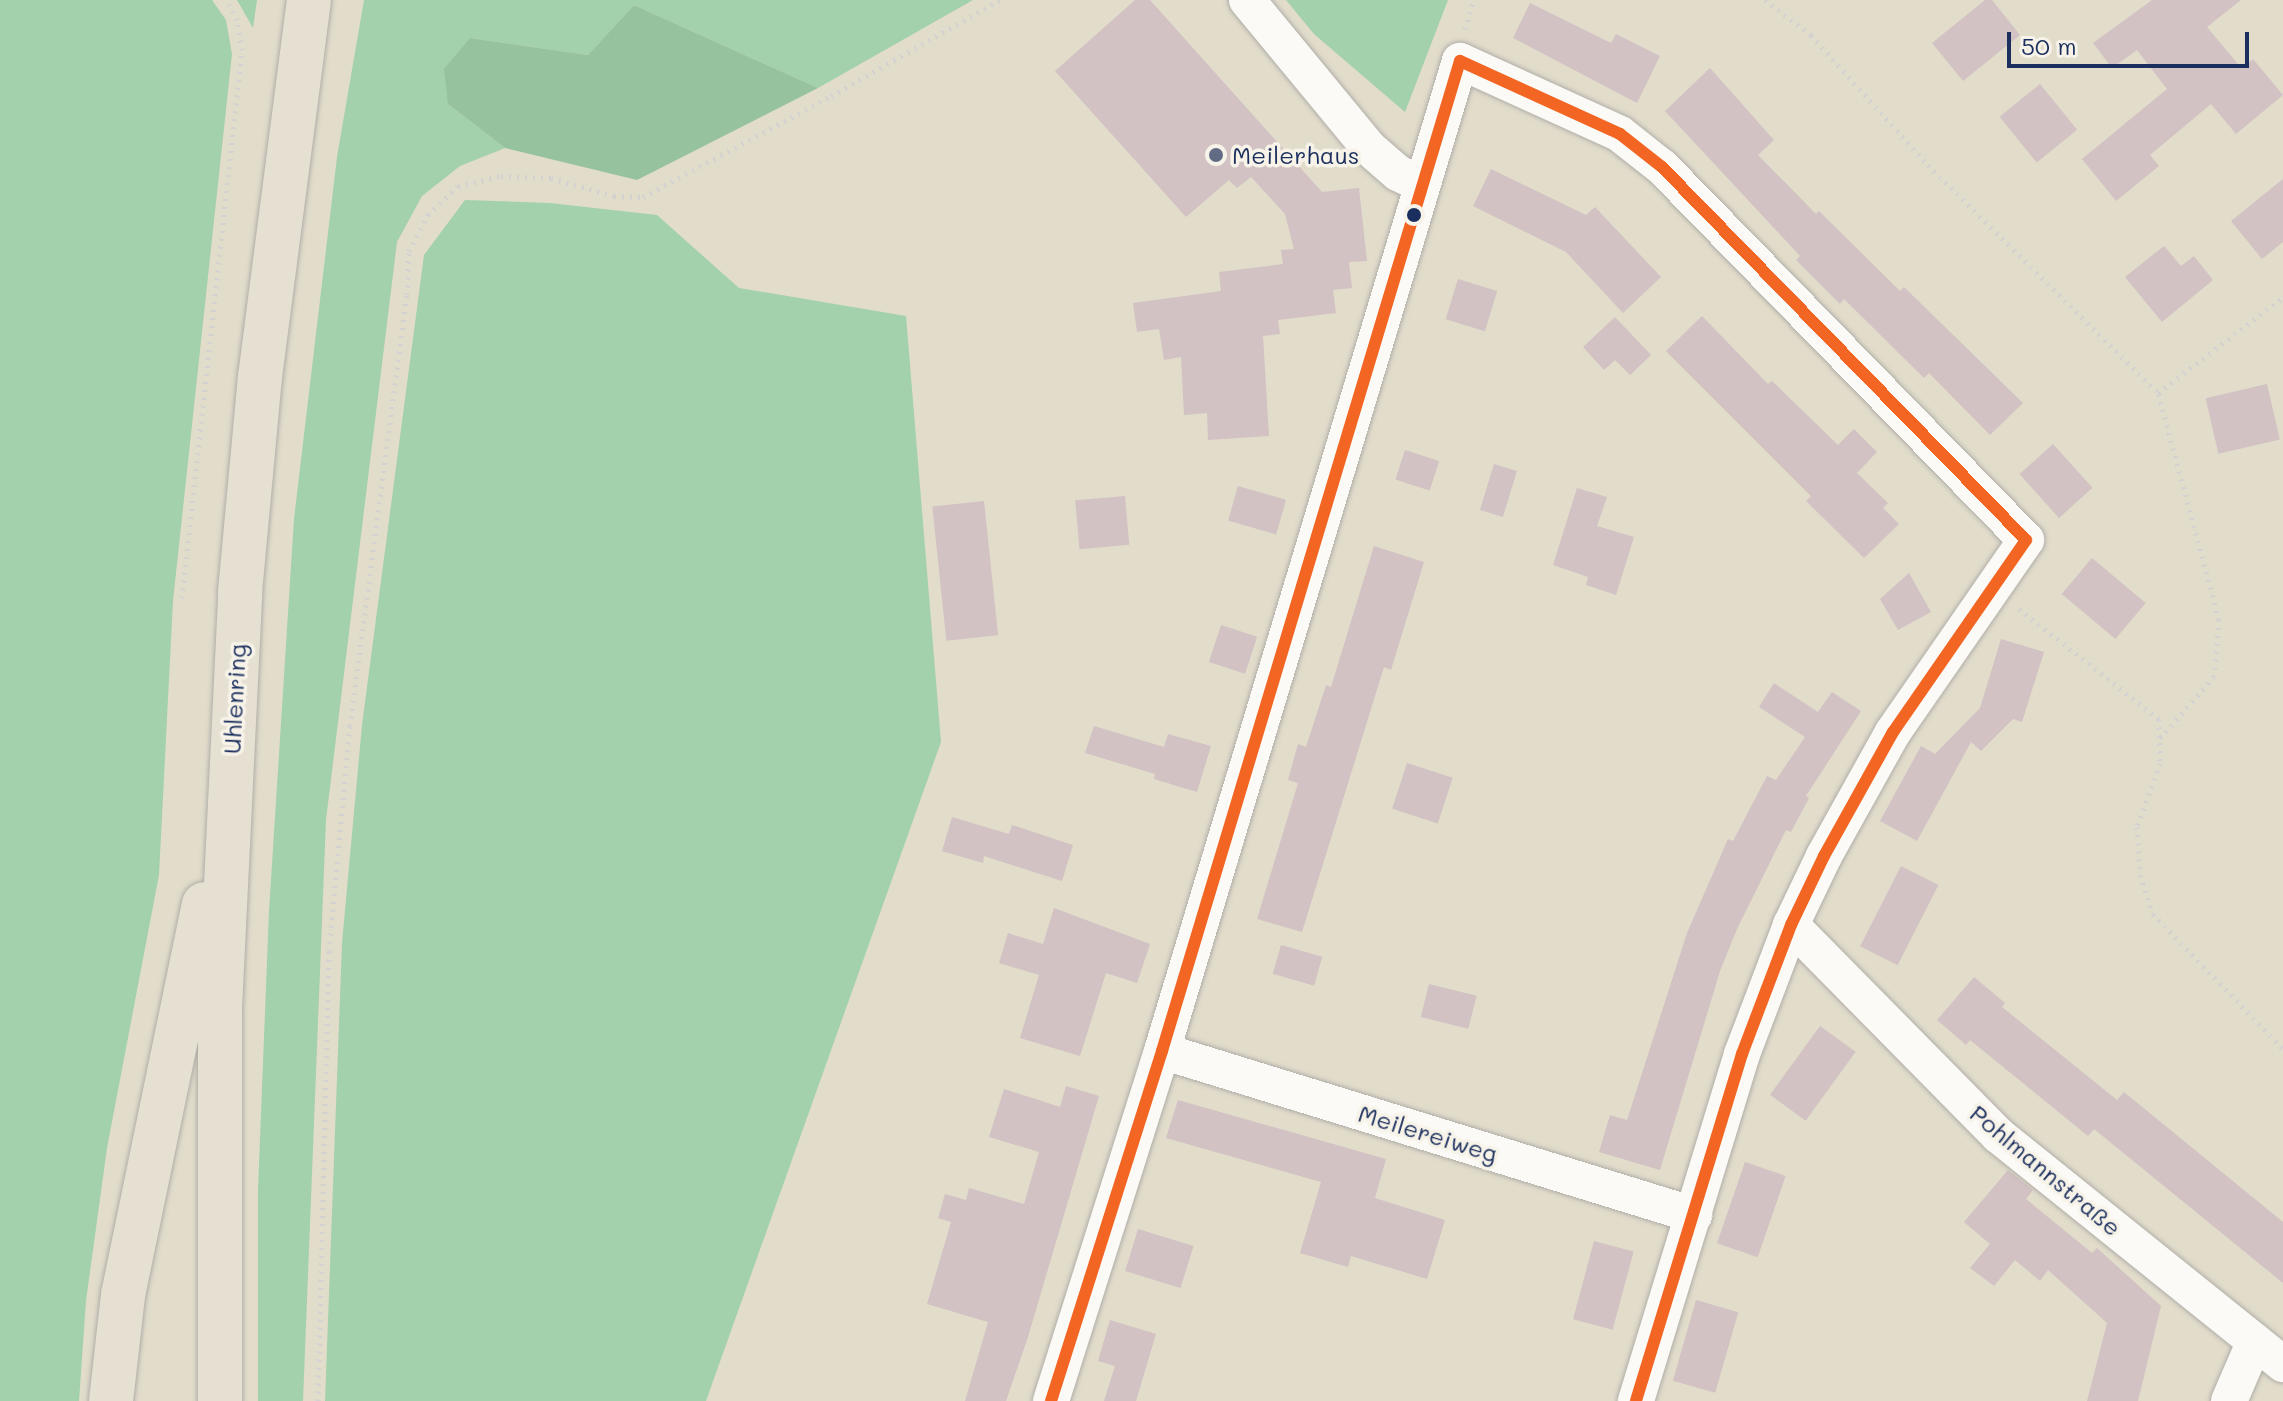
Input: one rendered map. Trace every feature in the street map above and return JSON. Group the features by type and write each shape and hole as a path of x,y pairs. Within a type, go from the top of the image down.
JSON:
{"highway":[{"name":"Uhlenring","path":"220,1401 218,1116 227,807 240,592 260,377 309,0"},
{"path":"111,1401 123,1295 143,1187 227,807"}],"street":[{"path":"1247,0 1369,148 1398,173 1421,184"},
{"path":"1051,1401 1162,1051 1460,61 1620,134 1662,167 2026,540 1893,732 1860,788 1791,925 1742,1054 1636,1401"},
{"name":"Pohlmannstraße","path":"1791,925 1998,1135 2283,1364"},
{"name":"Meilereiweg","path":"1162,1051 1694,1215"},
{"path":"2229,1401 2255,1341"}],"path":[{"path":"182,598 242,50 237,20 227,0"},
{"path":"318,1401 329,951 350,726 407,295 409,251 428,215 458,186 487,179 501,176 551,178 614,196 643,197 831,96 1000,0"},
{"path":"1765,0 1811,35 1928,165 2158,393 2219,620 2214,677 2160,739"},
{"path":"2158,393 2283,297"},
{"path":"1993,588 2159,719 2160,763 2137,827 2140,875 2153,914 2283,1049"}],"green space":[{"path":"0,0 212,0 226,20 232,54 173,601 159,875 107,1148 86,1301 79,1401 0,1401"},
{"path":"237,0 257,0 253,28"},
{"path":"364,0 973,0 818,88 634,5 588,55 470,38 448,104 505,148 460,166 422,196 397,242 326,820 303,1401 258,1401 258,1189 269,911 294,519 337,157"},
{"path":"1286,0 1448,0 1405,112 1314,34"},
{"path":"634,5 818,88 637,180 505,148 448,104 444,69 470,38 588,55"},
{"path":"465,200 550,203 657,215 739,288 906,316 941,742 706,1401 325,1401 342,943 362,725 424,255"}],"building":[{"name":"Meilerhaus","path":"1135,0 1150,0 1322,192 1359,188 1367,261 1349,262 1352,288 1333,290 1336,313 1278,320 1280,334 1263,336 1269,436 1208,440 1207,413 1184,415 1181,357 1164,360 1159,329 1137,332 1133,303 1221,291 1219,272 1283,264 1281,250 1294,249 1285,214 1251,177 1237,188 1229,180 1186,217 1055,71"},
{"path":"1985,0 1992,0 2020,35 1963,81 1932,43"},
{"path":"2152,0 2241,0 2207,27 2242,69 2253,59 2283,95 2236,134 2211,104 2150,155 2159,166 2116,201 2082,159 2167,89 2137,50 2112,68 2093,43"},
{"path":"1530,3 1611,43 1616,34 1660,56 1637,103 1513,38"},
{"path":"1710,68 1774,140 1758,155 1816,214 1819,211 1900,291 1904,287 2023,403 1990,435 1929,373 1924,378 1844,299 1840,304 1796,260 1800,256 1665,111"},
{"path":"2040,84 2077,130 2037,163 2000,117"},
{"path":"1491,169 1586,215 1595,207 1661,277 1623,313 1566,252 1473,206"},
{"path":"2283,179 2283,242 2262,259 2231,221"},
{"path":"2164,246 2181,266 2194,256 2213,280 2162,322 2125,277"},
{"path":"1458,279 1497,291 1485,331 1446,319"},
{"path":"1702,316 1768,384 1772,381 1838,445 1854,429 1877,452 1857,473 1888,503 1883,508 1899,524 1864,558 1806,501 1811,496 1666,351"},
{"path":"1615,317 1651,355 1630,375 1615,360 1604,370 1583,347"},
{"path":"2267,384 2280,440 2218,454 2206,398"},
{"path":"2053,444 2092,488 2059,518 2020,474"},
{"path":"1405,450 1439,461 1430,491 1395,479"},
{"path":"1494,464 1517,471 1503,517 1480,510"},
{"path":"1238,486 1286,500 1276,534 1228,521"},
{"path":"1577,488 1607,497 1597,526 1634,537 1616,595 1586,585 1588,577 1553,565"},
{"path":"1125,496 1129,545 1079,549 1075,500"},
{"path":"984,501 998,635 946,641 932,506"},
{"path":"1374,546 1424,562 1391,670 1384,667 1302,932 1257,919 1298,783 1288,780 1298,744 1306,747 1326,685 1331,687"},
{"path":"2092,558 2146,603 2115,639 2062,594"},
{"path":"1909,573 1931,612 1898,630 1880,599"},
{"path":"1221,625 1257,637 1245,674 1209,662"},
{"path":"2001,639 2044,652 2022,722 2013,719 1981,751 1971,742 1917,841 1880,821 1921,746 1935,754 1980,708"},
{"path":"1774,683 1818,712 1832,692 1861,711 1806,796 1809,798 1791,832 1786,830 1737,929 1720,971 1660,1170 1599,1152 1610,1115 1627,1120 1687,933 1728,839 1733,841 1767,776 1776,780 1805,737 1759,707"},
{"path":"1094,726 1164,747 1168,734 1211,746 1197,792 1154,779 1155,774 1085,753"},
{"path":"1407,763 1453,778 1438,823 1392,809"},
{"path":"952,817 1009,834 1012,825 1073,845 1062,881 984,856 983,863 942,851"},
{"path":"1901,866 1938,885 1898,965 1860,946"},
{"path":"1054,908 1150,944 1137,983 1106,973 1080,1056 1020,1038 1039,975 999,963 1008,933 1043,944"},
{"path":"1281,945 1322,957 1314,986 1273,974"},
{"path":"1974,977 2005,1003 2002,1007 2117,1100 2124,1092 2283,1222 2283,1283 2094,1129 2088,1136 1970,1040 1966,1045 1937,1020"},
{"path":"1429,984 1477,996 1468,1029 1421,1017"},
{"path":"1820,1026 1856,1052 1806,1121 1770,1095"},
{"path":"1066,1086 1099,1096 1028,1337 1006,1401 965,1401 988,1322 927,1304 951,1222 938,1218 945,1194 966,1200 969,1188 1024,1204 1039,1152 989,1137 1004,1089 1060,1107"},
{"path":"1178,1100 1386,1159 1375,1198 1445,1220 1427,1279 1351,1256 1348,1267 1300,1253 1321,1182 1166,1138"},
{"path":"1745,1162 1786,1176 1758,1257 1717,1243"},
{"path":"2008,1170 2033,1190 2026,1199 2092,1253 2097,1248 2161,1306 2138,1401 2087,1401 2107,1323 2048,1270 2040,1281 2015,1260 1994,1286 1970,1268 1990,1244 1964,1222"},
{"path":"1138,1229 1193,1246 1181,1288 1125,1271"},
{"path":"1594,1241 1634,1252 1613,1330 1573,1319"},
{"path":"1696,1300 1738,1312 1715,1393 1673,1381"},
{"path":"1110,1320 1156,1334 1136,1401 1104,1401 1115,1366 1098,1361"}],"transit line":[{"path":"1051,1401 1162,1051 1460,61 1620,134 1662,167 2026,540 1893,732 1824,856 1791,925 1742,1054 1636,1401"}],"place":[{"name":"Meilerhaus","path":"1216,155"}]}
